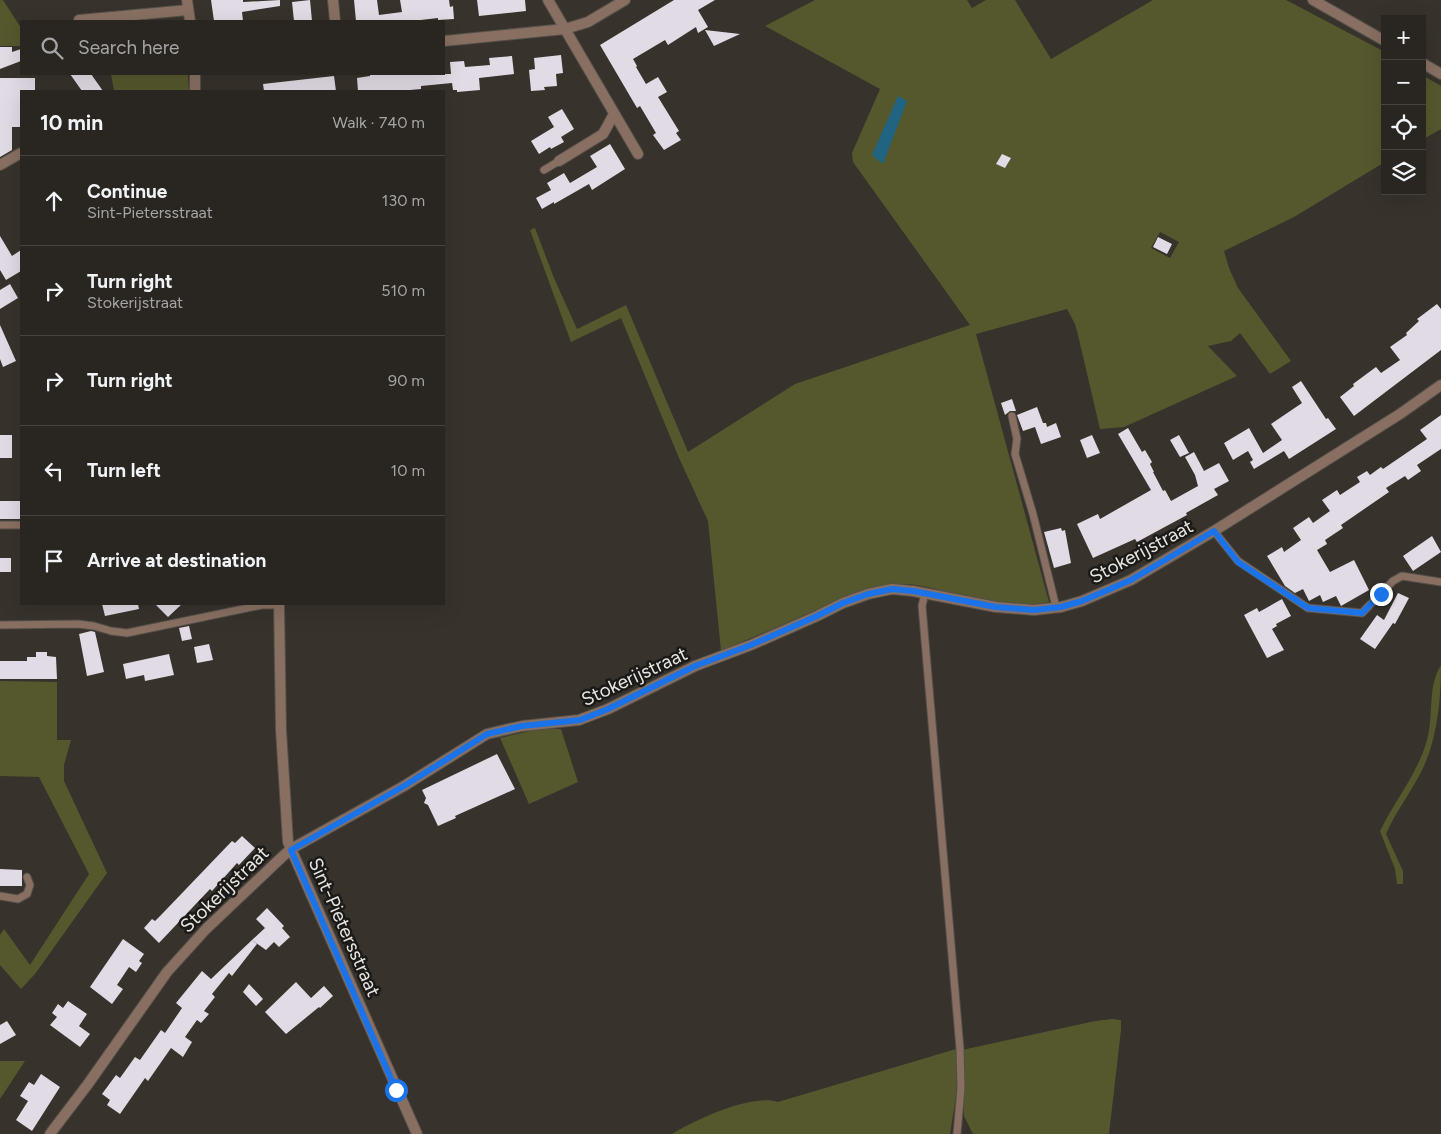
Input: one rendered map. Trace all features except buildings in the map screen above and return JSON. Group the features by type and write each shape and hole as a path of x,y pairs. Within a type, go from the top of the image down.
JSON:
{"street":[{"path":"333,0 335,20"},
{"path":"548,0 638,154"},
{"path":"445,41 565,29 588,22 625,0"},
{"path":"1312,0 1381,39"},
{"path":"79,20 188,5 190,20"},
{"path":"1426,65 1441,74"},
{"path":"195,75 195,90"},
{"path":"559,161 603,134 614,114"},
{"path":"0,165 20,153"},
{"name":"Stokerijstraat","path":"50,1134 88,1084 167,972 206,929 291,850 404,786 487,734 522,726 580,720 608,709 695,666 751,645 843,603 868,594 892,589 925,593 996,607 1034,610 1056,608 1082,601 1131,580 1214,531 1400,414 1441,385"},
{"name":"Sint-Pietersstraat","path":"279,605 281,730 288,842 417,1134"}],"lane":[{"path":"544,170 559,161"},
{"path":"1012,416 1017,439 1015,454 1035,523 1056,608"},
{"path":"0,525 20,526"},
{"path":"1214,531 1238,562 1308,608 1362,613 1393,581 1402,576 1441,582"},
{"path":"925,593 922,606 960,1049 961,1088 956,1134"},
{"path":"0,624 78,624 126,633 262,605 279,605"},
{"path":"0,896 18,898 27,894 30,886 27,877"}],"green space":[{"path":"0,0 3,0 20,26 20,46 0,46"},
{"path":"815,0 967,0 972,8 986,0 1015,0 1051,59 1153,0 1286,0 1381,50 1381,164 1294,217 1224,251 1238,288 1291,361 1270,374 1240,333 1231,341 1208,346 1237,376 1124,427 1100,429 1075,324 1067,309 976,334 1049,602 1028,605 997,603 922,586 895,584 870,589 721,651 708,521 679,458 621,318 571,342 530,230 535,228 554,278 577,329 626,305 688,452 795,384 970,325 853,162 852,153 880,89 765,26","holes":["1160,232 1179,242 1170,258 1151,248"]},
{"path":"111,75 188,75 189,90 114,90"},
{"path":"1426,77 1441,86 1441,129 1426,138"},
{"path":"1441,665 1437,721 1426,762 1386,834 1403,871 1403,884 1397,884 1395,869 1380,831 1423,752 1429,730 1432,692"},
{"path":"0,681 57,682 57,740 71,740 64,765 64,781 107,873 35,974 21,989 0,965 0,935 4,929 30,965 89,874 39,777 0,776"},
{"path":"538,729 561,729 578,782 529,804 500,738"},
{"path":"1112,1019 1121,1020 1121,1030 1109,1134 973,1134 964,1116 962,1050"},
{"path":"956,1049 957,1090 950,1134 672,1134 709,1115 739,1104 767,1100 778,1102"},
{"path":"0,1061 25,1061 0,1099"}],"water":[{"path":"898,96 907,101 883,164 872,155"}],"route":[{"path":"396,1090 291,850 404,786 487,734 522,726 580,720 608,709 695,666 751,645 843,603 868,594 892,589 913,591 996,607 1034,610 1061,607 1082,601 1131,580 1214,531 1238,562 1308,608 1362,613 1381,594"}]}
